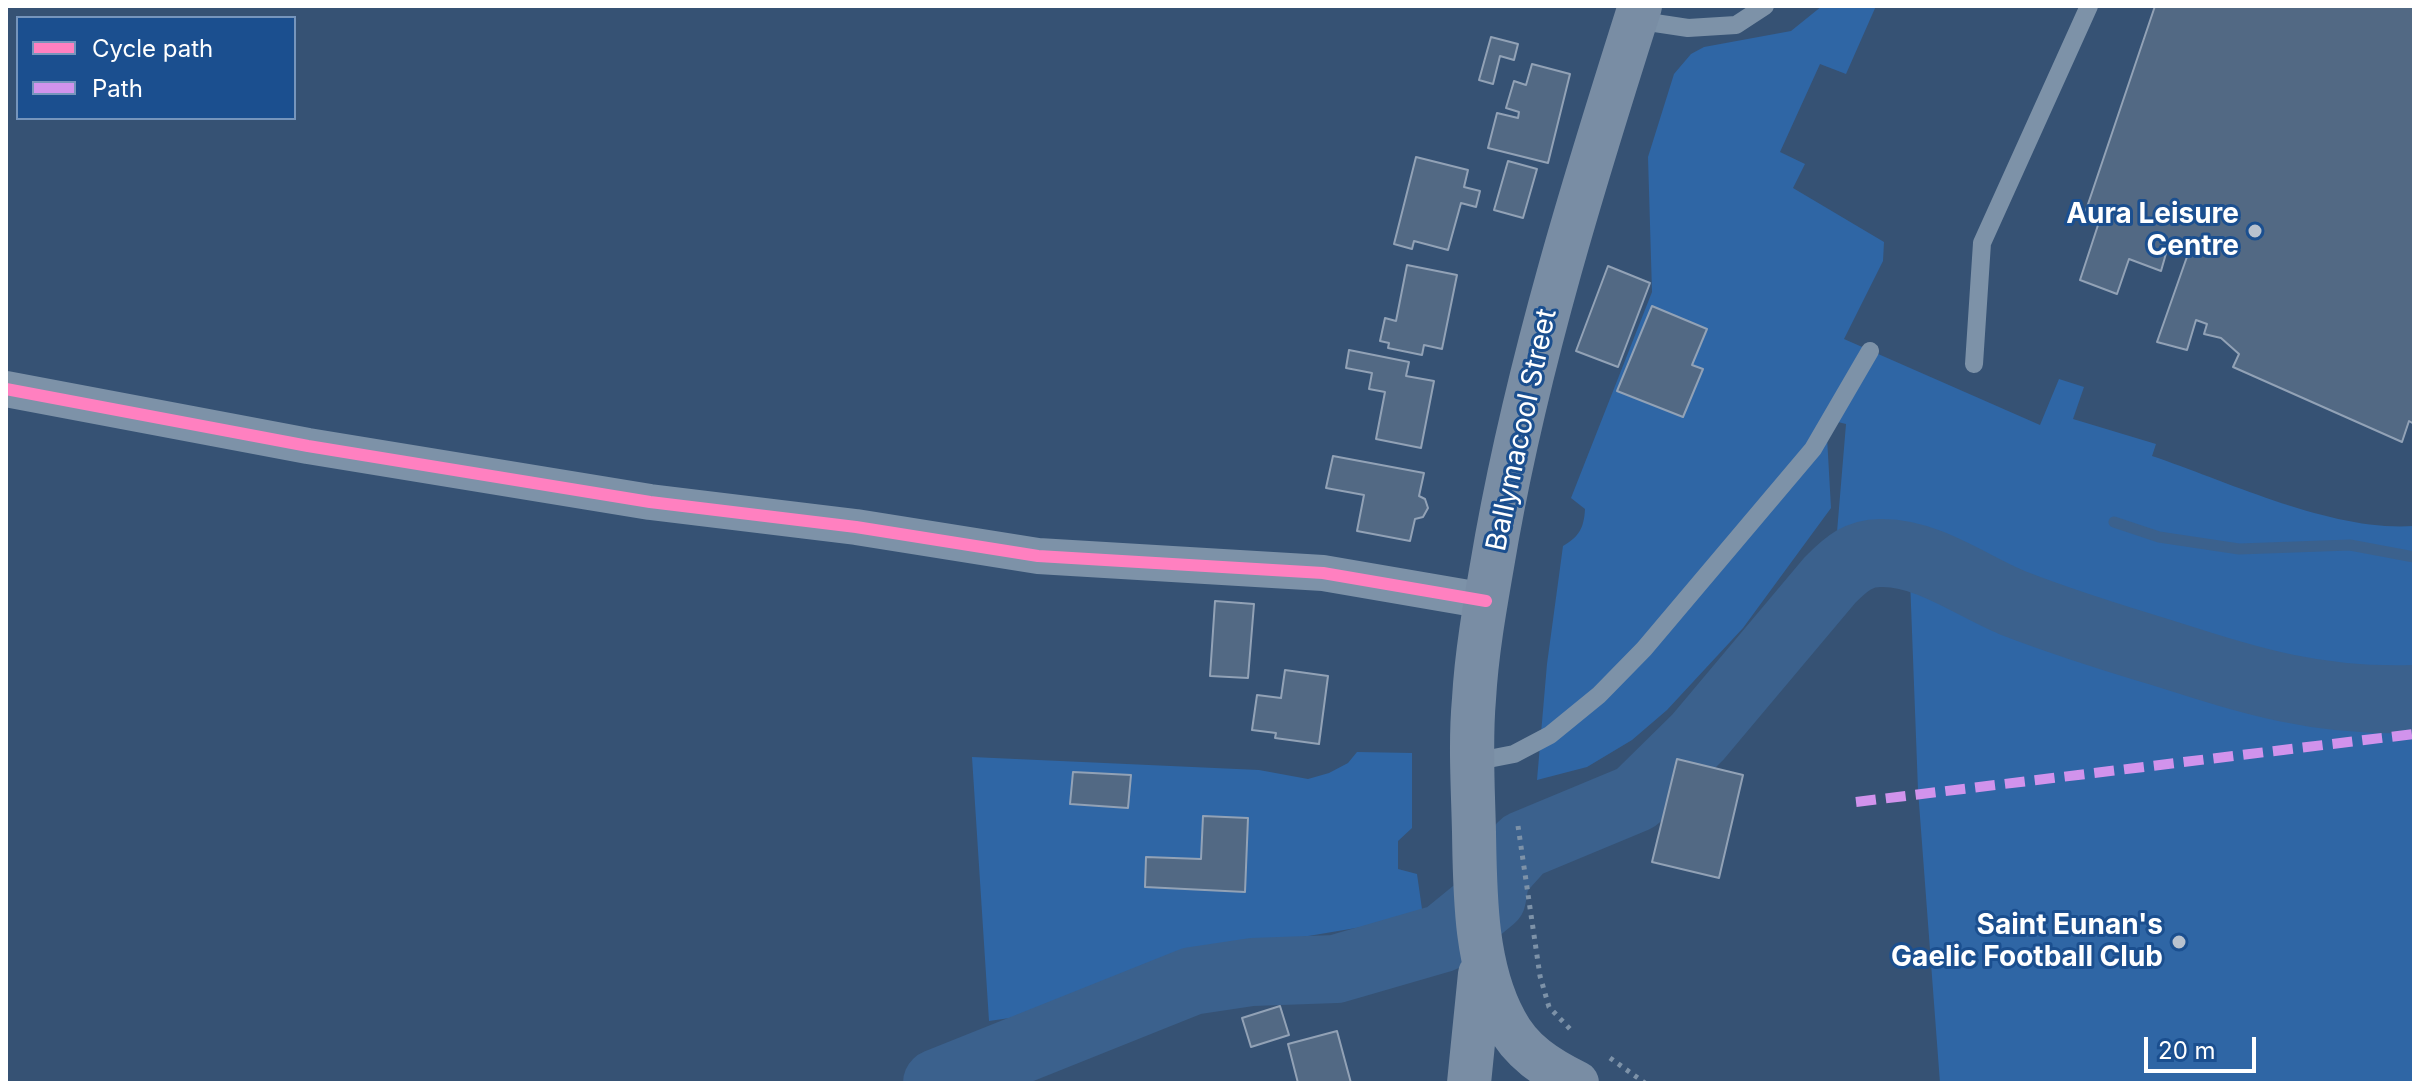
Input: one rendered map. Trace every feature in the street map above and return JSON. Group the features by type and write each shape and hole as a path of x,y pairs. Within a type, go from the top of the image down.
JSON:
{"main road":[{"name":"Ballymacool Street","path":"1479,921 1475,866 1474,698 1486,601 1532,366 1561,255 1638,13"},
{"path":"1479,921 1492,990 1505,1022 1526,1051 1545,1067 1590,1068"},
{"path":"1469,1083 1480,995 1479,921"}],"street":[{"path":"6,389 308,446 650,502 856,527 1038,556 1323,573 1486,601"}],"lane":[{"path":"1638,13 1688,28 1736,25 1765,6"},
{"path":"1974,364 1982,243 2089,6"},
{"path":"1473,762 1514,754 1550,735 1617,677 1770,504 1813,449 1870,351"}],"path":[{"path":"1522,867 1549,1007 1573,1032"},
{"path":"1590,1068 1645,1083"}],"shaded area":[{"path":"1822,6 1876,6 1846,74 1820,64 1780,152 1805,164 1793,188 1884,242 1883,261 1844,339 2040,425 2059,379 2084,387 2073,419 2156,444 2152,456 2316,513 2383,526 2414,526 2414,1083 1940,1083 1918,790 1910,579 2001,623 2167,682 2264,703 2298,693 2196,666 2095,633 2009,601 1928,564 1885,554 1863,555 1837,532 1846,424 1826,419 1831,508 1743,628 1667,710 1632,740 1587,767 1537,780 1547,664 1563,546 1580,531 1585,509 1571,498 1652,292 1648,157 1674,74 1691,54 1704,47 1791,31"},
{"path":"1357,752 1412,753 1412,828 1398,841 1398,869 1417,874 1422,909 1415,918 1184,957 1072,1009 989,1021 972,757 1259,770 1308,779 1348,763"}],"building":[{"name":"Aura Leisure Centre","path":"2155,6 2414,6 2414,424 2409,421 2402,442 2233,367 2239,354 2221,338 2204,334 2207,324 2196,320 2187,350 2157,342 2189,251 2169,243 2161,271 2129,259 2117,294 2080,280 2100,219 2085,213"},
{"path":"1491,37 1518,44 1514,60 1500,56 1493,84 1479,80"},
{"path":"1532,64 1570,74 1548,163 1488,148 1497,113 1518,118 1519,112 1506,108 1514,81 1526,85"},
{"path":"1416,157 1468,170 1464,187 1480,191 1476,207 1461,203 1448,250 1414,241 1412,249 1394,244"},
{"path":"1508,161 1537,169 1523,218 1494,210"},
{"path":"1407,265 1457,275 1442,349 1424,345 1422,355 1388,348 1389,343 1380,341 1385,318 1396,321"},
{"path":"1608,266 1650,283 1618,367 1576,351"},
{"path":"1652,306 1707,329 1692,365 1703,369 1683,417 1617,391"},
{"path":"1349,350 1409,362 1406,376 1434,381 1421,448 1376,439 1385,392 1369,389 1372,373 1346,368"},
{"path":"1333,456 1424,473 1419,496 1425,499 1428,508 1423,517 1415,519 1410,541 1357,531 1364,495 1326,488"},
{"path":"1215,601 1254,604 1248,678 1210,676"},
{"path":"1285,670 1328,676 1319,744 1275,738 1276,733 1252,730 1257,695 1281,698"},
{"path":"1677,759 1743,775 1719,878 1652,862"},
{"path":"1073,772 1131,775 1128,808 1070,804"},
{"path":"1203,816 1248,818 1245,892 1145,887 1146,857 1201,859"},
{"path":"1280,1006 1289,1035 1251,1047 1242,1018"},
{"path":"1337,1031 1351,1083 1298,1083 1288,1044"}],"waterway":[{"path":"2114,522 2159,537 2239,549 2350,545 2414,557"},
{"path":"937,1083 1192,981 1252,972 1336,969 1443,938 1492,898 1496,875 1523,845 1636,798 1698,737 1830,580 1847,564 1867,555 1900,554 1917,558 2050,617 2257,681 2347,697 2414,699"}],"marked path":[{"path":"1856,802 2414,734"}],"cycle path":[{"path":"6,389 308,446 650,502 856,527 1038,556 1323,573 1486,601"}],"place":[{"name":"Aura Leisure Centre","path":"2255,231"},
{"name":"Saint Eunan's Gaelic Football Club","path":"2179,942"}]}
